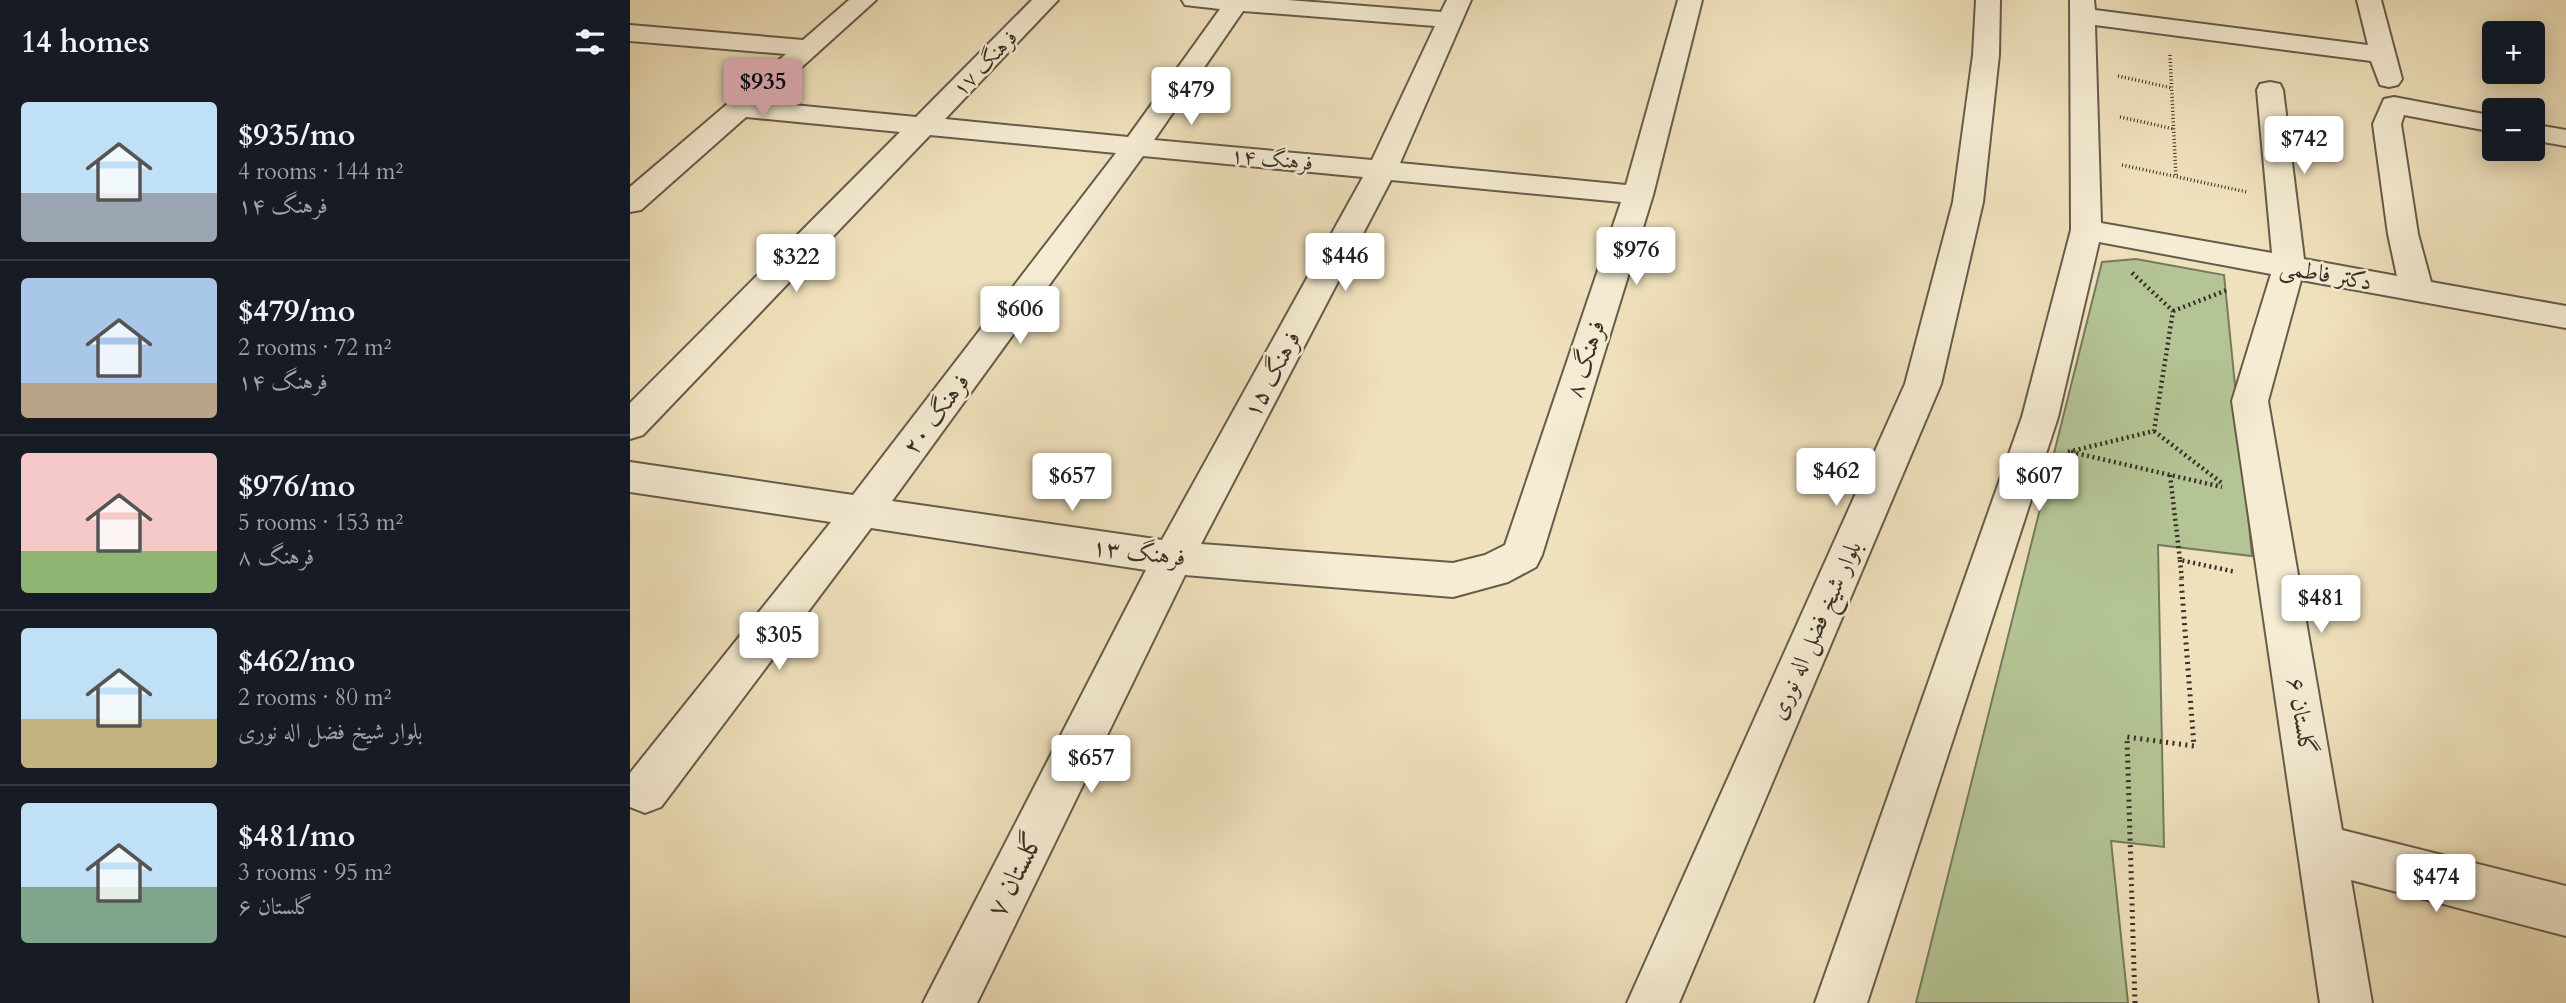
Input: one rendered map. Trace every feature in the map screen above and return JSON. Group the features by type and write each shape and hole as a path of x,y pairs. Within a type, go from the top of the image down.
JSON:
{"street":[{"path":"630,202 864,0"},
{"name":"فرهنگ ۱۷","path":"630,425 1046,0"},
{"path":"1194,0 1454,10"},
{"name":"فرهنگ ۸","path":"1522,555 1638,195 1690,0"},
{"name":"بلوار شیخ فضل اله نوری","path":"1653,1003 1923,384 1968,202 1986,55 1988,0"},
{"path":"2369,0 2394,105 2386,124 2403,234 2417,290"},
{"name":"فرهنگ ۲۰","path":"645,792 862,513 1135,146 1238,2"},
{"path":"1841,1003 2040,417 2086,230 2083,8 2168,27 2384,55"},
{"name":"فرهنگ ۱۵","path":"1172,558 1382,170 1454,10"},
{"path":"630,33 809,48"},
{"path":"2270,90 2289,267"},
{"path":"2394,105 2482,122"},
{"name":"فرهنگ ۱۴","path":"740,108 1638,195"},
{"path":"2545,134 2566,138"},
{"name":"دکتر فاطمی","path":"2086,230 2417,290 2564,321"},
{"name":"گلستان ۶","path":"2289,267 2250,401 2346,1003"},
{"name":"فرهنگ ۱۳","path":"630,477 1172,558 1453,580 1494,570 1522,555"},
{"name":"گلستان ۷","path":"949,1003 1172,558"},
{"path":"2323,849 2566,911"}],"path":[{"path":"2168,27 2176,177"},
{"path":"2084,68 2172,88"},
{"path":"2085,110 2174,129"},
{"path":"2085,157 2282,200"},
{"path":"2086,230 2172,310 2154,430"},
{"path":"2024,464 2154,430"},
{"path":"2070,452 2230,489 2154,430"},
{"path":"2135,1003 2127,737 2194,746 2180,560 2170,475"},
{"path":"2180,560 2280,580"}],"green space":[{"path":"2136,259 2224,275 2252,556 2158,545 2164,847 2111,841 2128,1003 1916,1003 2102,262"}]}
